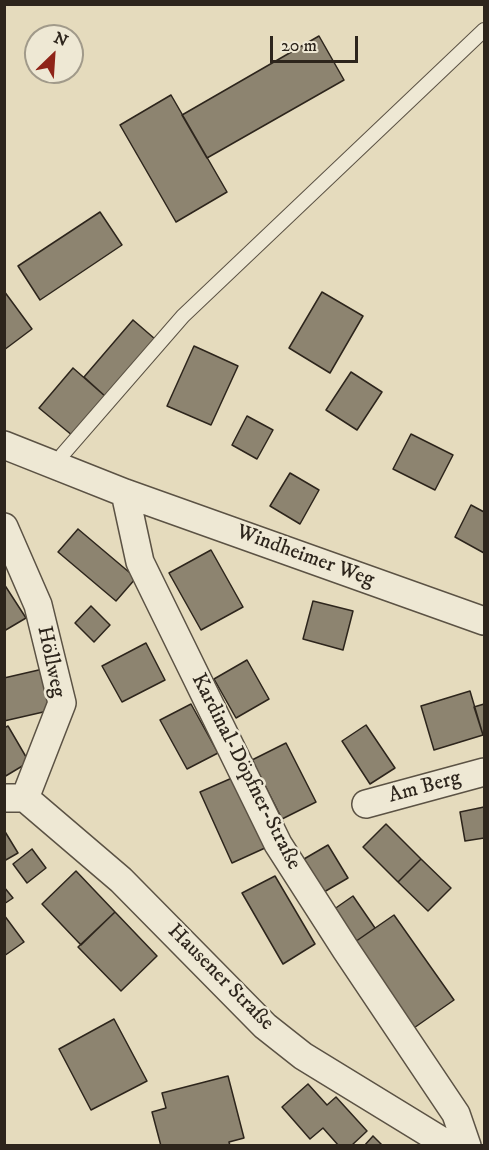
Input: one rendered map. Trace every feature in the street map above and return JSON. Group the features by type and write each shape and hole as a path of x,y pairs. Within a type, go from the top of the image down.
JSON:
{"street":[{"path":"4,445 125,493"},
{"name":"Windheimer Weg","path":"125,493 484,621"},
{"name":"Kardinal-Döpfner-Straße","path":"125,493 140,562 278,844 352,960 456,1113 467,1146"},
{"name":"Höllweg","path":"4,527 38,605 62,703 15,798"},
{"name":"Am Berg","path":"366,804 484,772"},
{"name":"Hausener Straße","path":"15,798 121,879 266,1026 303,1056 450,1146"}],"lane":[{"path":"58,466 63,454 183,316 484,30"}],"building":[{"path":"319,36 344,80 207,158 182,115"},
{"path":"171,95 227,192 176,222 120,125"},
{"path":"100,212 122,245 40,300 18,266"},
{"path":"4,291 32,329 4,350"},
{"path":"322,292 363,316 330,373 289,348"},
{"path":"133,320 155,339 106,397 84,377"},
{"path":"194,346 238,366 211,425 167,406"},
{"path":"73,368 106,397 73,436 39,408"},
{"path":"351,372 382,392 357,430 326,410"},
{"path":"247,416 273,430 257,459 232,445"},
{"path":"411,434 453,455 435,490 393,469"},
{"path":"290,473 319,490 300,524 270,506"},
{"path":"471,505 484,512 484,553 455,537"},
{"path":"78,529 136,578 116,601 58,552"},
{"path":"211,550 243,607 201,630 169,573"},
{"path":"4,584 26,618 4,631"},
{"path":"313,601 353,611 343,650 303,639"},
{"path":"91,606 110,625 94,642 75,623"},
{"path":"146,643 165,680 122,702 102,666"},
{"path":"247,660 269,699 236,718 214,679"},
{"path":"43,669 52,710 4,721 4,678"},
{"path":"470,691 483,735 434,750 421,706"},
{"path":"191,704 218,753 187,769 160,720"},
{"path":"484,704 484,735 483,735 474,707"},
{"path":"366,725 395,768 370,784 342,741"},
{"path":"8,726 29,762 4,777 4,728"},
{"path":"286,743 316,802 282,819 252,760"},
{"path":"232,778 265,848 232,863 200,792"},
{"path":"484,807 484,838 465,841 460,812"},
{"path":"386,824 421,859 398,882 363,847"},
{"path":"4,830 18,853 4,861"},
{"path":"328,845 348,878 324,892 304,859"},
{"path":"32,849 46,868 27,883 13,864"},
{"path":"421,859 451,888 428,911 398,882"},
{"path":"76,871 115,912 81,945 42,904"},
{"path":"275,876 315,944 283,964 242,893"},
{"path":"4,887 13,898 4,904"},
{"path":"353,896 375,928 352,944 330,912"},
{"path":"115,912 157,956 121,991 78,947"},
{"path":"4,915 24,942 4,956"},
{"path":"394,915 454,1000 411,1030 352,944"},
{"path":"114,1019 147,1081 91,1110 59,1049"},
{"path":"228,1076 244,1138 229,1142 230,1146 161,1146 152,1112 166,1108 162,1093"},
{"path":"308,1084 327,1105 336,1097 367,1131 351,1146 339,1146 323,1128 310,1139 282,1107"},
{"path":"373,1136 383,1146 364,1146"}]}
